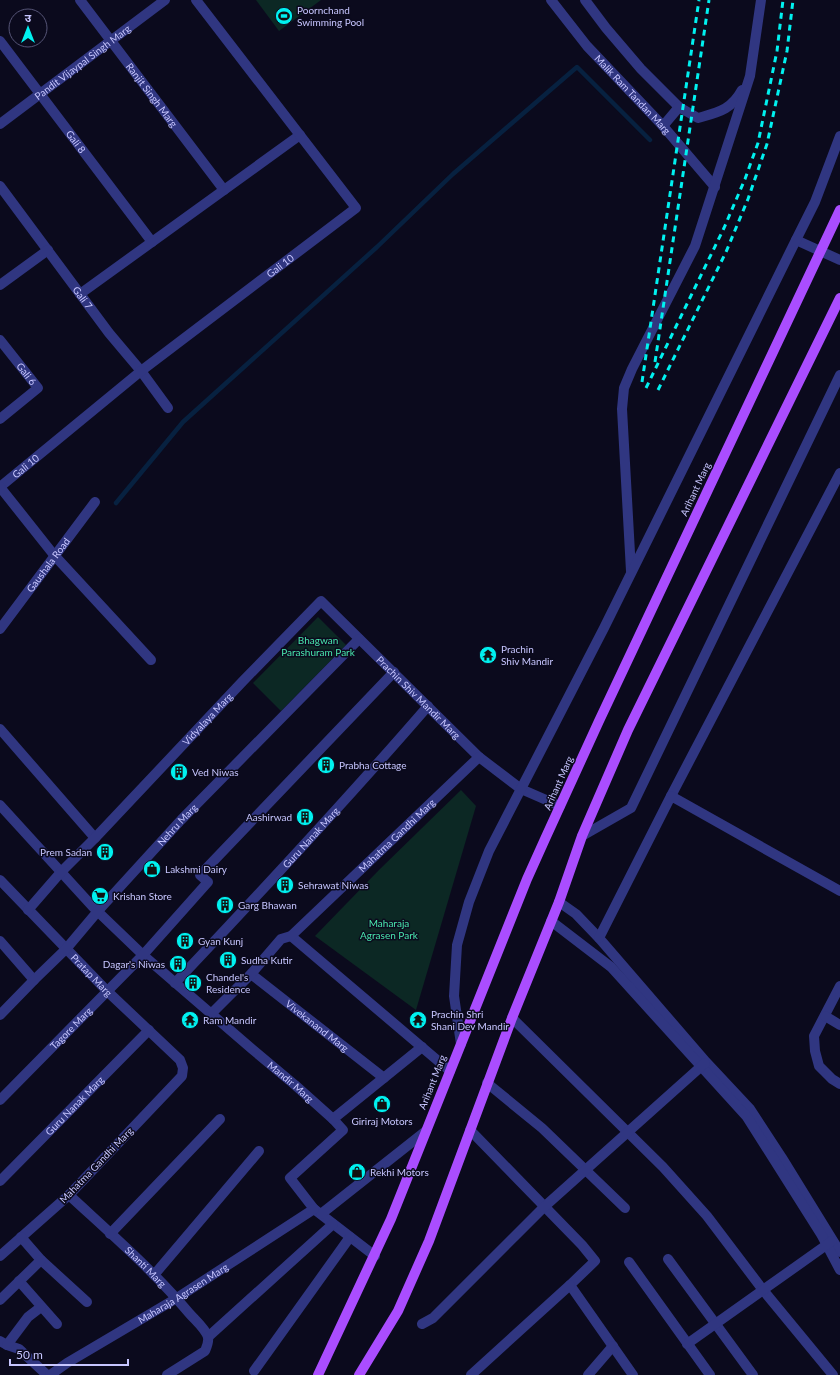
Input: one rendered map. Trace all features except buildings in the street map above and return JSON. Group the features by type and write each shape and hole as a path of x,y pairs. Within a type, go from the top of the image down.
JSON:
{"main road":[{"name":"Arihant Marg","path":"318,1375 391,1219 527,879 599,721 840,210"},
{"path":"359,1375 395,1315 430,1241 487,1083 559,902 582,836 628,730 840,298"}],"street":[{"name":"Ranjit Singh Marg","path":"80,0 224,190"},
{"name":"Pandit Vijaypal Singh Marg","path":"0,124 165,0"},
{"name":"Gali 10","path":"0,487 141,371 356,208 196,0"},
{"name":"Malik Ram Tandan Marg","path":"551,0 587,46 663,126 715,187"},
{"path":"585,0 606,28 641,69 679,107 698,118 722,112 737,100 750,76"},
{"path":"631,573 622,409 624,388 632,369 695,246 750,76 761,0"},
{"name":"Gali 8","path":"0,41 152,242"},
{"path":"663,126 679,107"},
{"path":"80,294 300,135"},
{"path":"461,1044 454,996 457,945 469,902 489,851 604,628 815,202 840,136"},
{"name":"Gali 7","path":"0,186 109,333 141,371 168,408"},
{"path":"796,240 821,250 840,260"},
{"path":"0,285 48,250"},
{"name":"Gali 6","path":"0,340 38,388 0,419"},
{"path":"582,836 631,808 840,375"},
{"path":"599,938 671,796 840,473"},
{"path":"0,487 54,555 151,660"},
{"name":"Gaushala Road","path":"0,628 95,502"},
{"name":"Prachin Shiv Mandir Marg","path":"321,602 479,757 521,789 560,806"},
{"name":"Vidyalaya Marg","path":"28,910 61,872 243,681 321,602"},
{"name":"Nehru Marg","path":"0,1015 66,950 98,911 181,820 359,639"},
{"name":"Tagore Marg","path":"0,1100 143,956 208,882 200,875 394,672"},
{"name":"Guru Nanak Marg","path":"175,983 350,795 428,706"},
{"path":"0,729 94,838"},
{"name":"Mahatma Gandhi Marg","path":"211,1014 251,974 281,939 291,936 479,757"},
{"path":"671,796 840,892"},
{"name":"Mandir Marg","path":"0,805 61,872 143,956 295,1085 343,1130 290,1178 318,1212 374,1256"},
{"name":"Pratap Marg","path":"0,880 66,950 180,1060 183,1068"},
{"path":"559,902 576,914 599,938 704,1065"},
{"path":"551,921 611,967 704,1065 750,1109 830,1242 840,1270"},
{"path":"291,936 450,1071"},
{"path":"0,941 34,980"},
{"name":"Vivekanand Marg","path":"251,974 384,1078"},
{"path":"840,986 814,1036 815,1050 819,1066 832,1079 840,1084"},
{"path":"825,1016 840,1025"},
{"path":"512,1018 663,1167 707,1216 763,1290 833,1375"},
{"name":"Guru Nanak Marg","path":"0,1181 148,1030"},
{"path":"333,1119 422,1047"},
{"path":"422,1324 433,1318 544,1207 704,1065"},
{"name":"Mahatma Gandhi Marg","path":"0,1256 69,1195 182,1076 183,1068"},
{"path":"487,1083 542,1128 625,1208"},
{"path":"110,1234 220,1119"},
{"path":"470,1130 582,1245 595,1261 471,1375"},
{"name":"Maharaja Agrasen Marg","path":"50,1375 67,1363 318,1212 426,1131"},
{"path":"154,1275 259,1151"},
{"name":"Shanti Marg","path":"69,1195 177,1298 208,1337"},
{"path":"167,1375 205,1351 208,1345 208,1337 333,1224"},
{"path":"254,1370 350,1237"},
{"path":"21,1238 41,1260 87,1302"},
{"path":"830,1242 840,1252"},
{"path":"687,1344 830,1242"},
{"path":"0,1300 41,1260"},
{"path":"668,1260 753,1375"},
{"path":"629,1262 710,1375"},
{"path":"19,1281 57,1324"},
{"path":"570,1285 634,1375"},
{"path":"41,1307 28,1317 3,1343 19,1349 47,1375"},
{"path":"588,1375 613,1346"}],"green space":[{"name":"Poornchand Swimming Pool","path":"256,0 321,0 279,31"},
{"name":"Bhagwan Parashuram Park","path":"318,617 346,645 281,711 253,683"},
{"name":"Maharaja Agrasen Park","path":"461,790 476,806 416,1010 315,936 379,870"}],"waterway":[{"path":"116,503 183,422 377,247 453,174 577,67 650,140"}],"railway":[{"path":"642,382 699,0"},
{"path":"655,362 709,0"},
{"path":"646,388 724,228 745,179 758,143 777,51 783,0"},
{"path":"658,390 726,252 748,199 767,144 787,51 793,0"}],"place":[{"name":"Poornchand Swimming Pool","path":"284,16"},
{"name":"Prachin Shiv Mandir","path":"488,655"},
{"name":"Prabha Cottage","path":"326,765"},
{"name":"Ved Niwas","path":"179,772"},
{"name":"Aashirwad","path":"305,817"},
{"name":"Prem Sadan","path":"105,852"},
{"name":"Lakshmi Dairy","path":"152,869"},
{"name":"Sehrawat Niwas","path":"285,885"},
{"name":"Krishan Store","path":"100,896"},
{"name":"Garg Bhawan","path":"225,905"},
{"name":"Gyan Kunj","path":"185,941"},
{"name":"Sudha Kutir","path":"228,960"},
{"name":"Dagar's Niwas","path":"178,964"},
{"name":"Chandel's Residence","path":"193,983"},
{"name":"Ram Mandir","path":"190,1020"},
{"name":"Prachin Shri Shani Dev Mandir","path":"418,1020"},
{"name":"Giriraj Motors","path":"382,1104"},
{"name":"Rekhi Motors","path":"357,1172"}]}
